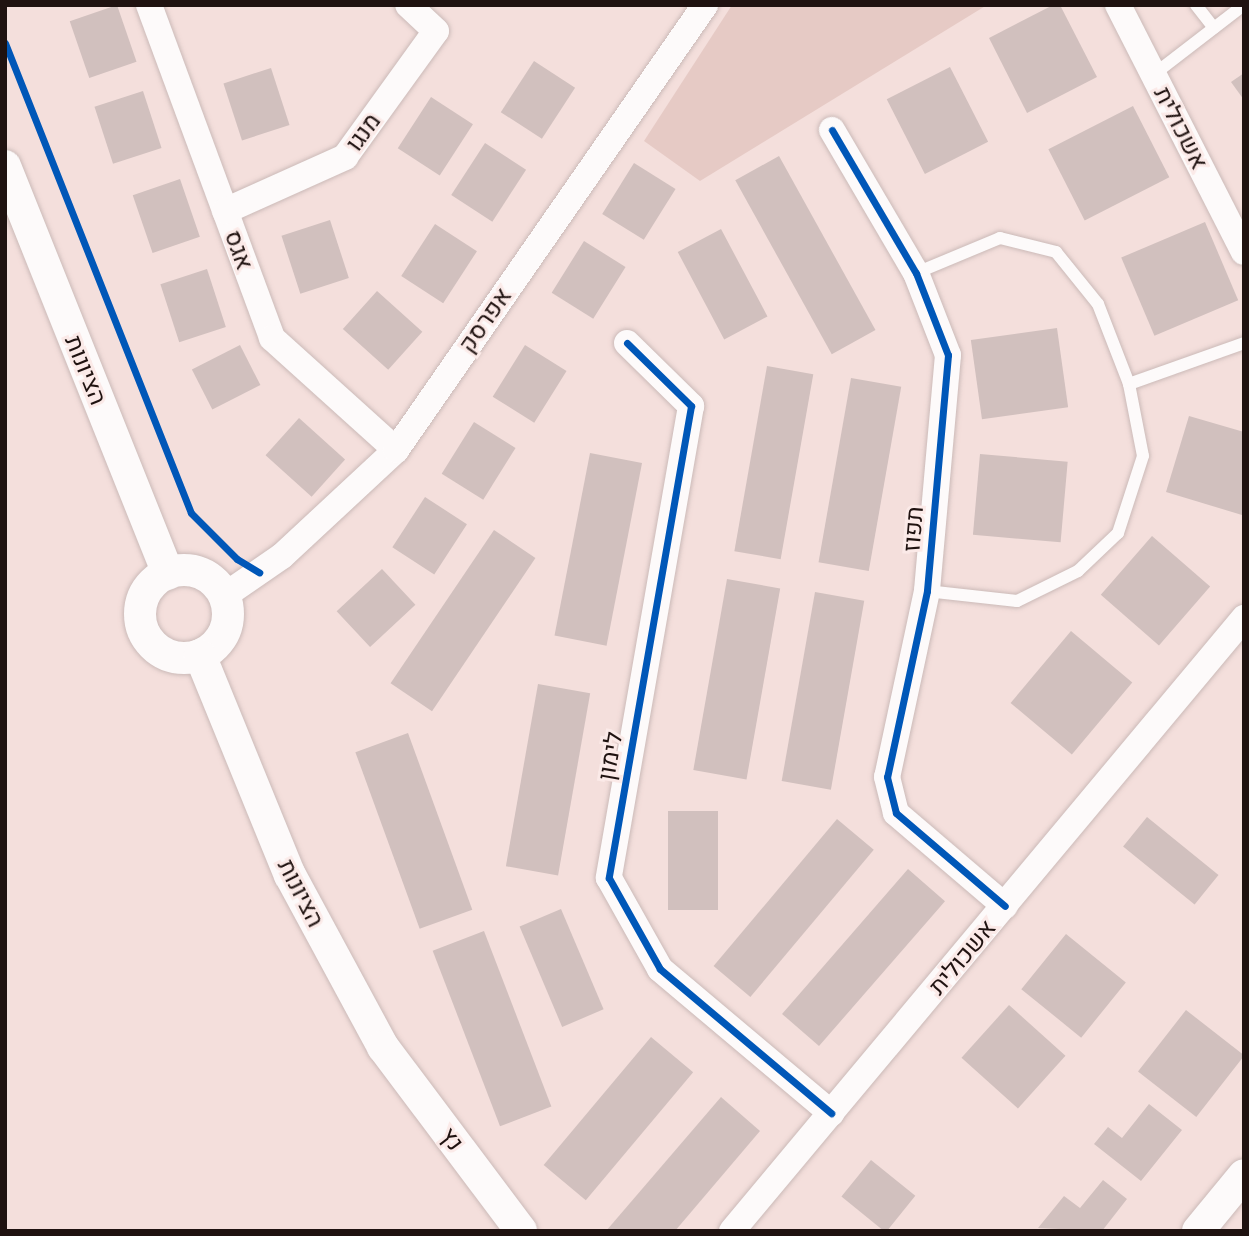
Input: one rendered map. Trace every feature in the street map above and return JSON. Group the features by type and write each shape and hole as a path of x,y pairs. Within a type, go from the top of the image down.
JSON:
{"street":[{"name":"אגס","path":"149,5 272,338 396,450"},
{"name":"מנגו","path":"225,211 345,157 436,31 408,5"},
{"name":"אפרסק","path":"224,596 282,556 396,450 705,5"},
{"name":"אשכולית","path":"1118,5 1244,251"},
{"name":"תפוז","path":"832,130 916,273 948,355 927,591 887,777 896,813 1005,906"},
{"name":"הציונות","path":"5,166 168,574"},
{"name":"לימון","path":"627,343 691,406 609,878 660,969 831,1113"},
{"path":"191,571 205,575 224,596 228,609 224,630 212,648 200,655 171,656 158,650 142,626 144,597 168,574 191,571"},
{"name":"אשכולית","path":"732,1231 1244,618"},
{"name":"הציונות","path":"200,655 290,875 383,1046"},
{"name":"נץ","path":"383,1046 521,1231"},
{"path":"1198,1231 1244,1175"}],"lane":[{"path":"1196,5 1214,28"},
{"path":"1153,75 1244,5"},
{"path":"916,273 1000,238 1056,252 1098,304 1129,384 1143,456 1118,533 1078,571 1017,601 927,591"},
{"path":"1129,384 1244,343"}],"shaded area":[{"path":"732,5 987,5 700,181 644,141"}],"building":[{"path":"117,5 137,62 89,78 70,21"},
{"path":"1053,5 1060,5 1097,77 1027,113 989,38"},
{"path":"534,61 575,88 542,139 501,112"},
{"path":"950,67 988,142 925,174 887,99"},
{"path":"271,68 290,125 242,141 223,83"},
{"path":"1244,73 1244,100 1231,82"},
{"path":"143,91 162,148 113,164 94,107"},
{"path":"431,97 473,124 440,175 398,148"},
{"path":"1133,106 1169,177 1085,220 1048,149"},
{"path":"485,143 526,170 492,222 451,195"},
{"path":"779,156 875,330 832,354 735,180"},
{"path":"634,163 676,189 644,240 602,214"},
{"path":"180,179 200,237 153,253 133,195"},
{"path":"330,220 349,278 300,294 281,236"},
{"path":"1205,222 1238,300 1154,336 1121,258"},
{"path":"435,224 477,251 443,303 401,276"},
{"path":"721,229 767,316 724,339 678,252"},
{"path":"584,241 626,267 593,319 552,293"},
{"path":"207,269 226,327 179,342 160,284"},
{"path":"377,291 422,332 388,370 343,329"},
{"path":"1057,328 1068,407 982,419 971,340"},
{"path":"240,345 260,385 212,410 192,370"},
{"path":"525,345 567,371 534,423 493,397"},
{"path":"767,366 813,374 781,559 734,551"},
{"path":"851,378 901,387 869,571 819,562"},
{"path":"1189,416 1244,432 1242,515 1166,492"},
{"path":"299,418 345,459 312,497 266,455"},
{"path":"474,422 516,448 483,500 442,474"},
{"path":"590,453 642,463 607,646 555,636"},
{"path":"980,454 1068,462 1061,542 973,535"},
{"path":"425,497 467,524 434,575 392,547"},
{"path":"494,530 535,558 432,711 391,683"},
{"path":"1152,536 1210,587 1159,645 1101,595"},
{"path":"382,569 415,605 370,647 337,611"},
{"path":"727,579 780,588 746,779 693,770"},
{"path":"815,592 864,601 831,790 782,781"},
{"path":"1071,631 1132,682 1072,754 1011,703"},
{"path":"538,684 590,693 558,875 506,866"},
{"path":"408,733 472,910 420,929 355,752"},
{"path":"668,811 718,811 718,910 668,910"},
{"path":"1147,817 1218,875 1195,904 1123,847"},
{"path":"837,819 874,850 750,997 714,966"},
{"path":"908,869 945,901 819,1046 782,1014"},
{"path":"561,909 604,1009 562,1027 520,927"},
{"path":"484,931 551,1107 500,1126 433,951"},
{"path":"1066,934 1126,982 1081,1038 1021,989"},
{"path":"1009,1005 1065,1056 1018,1109 961,1058"},
{"path":"1186,1010 1244,1055 1196,1117 1138,1071"},
{"path":"651,1037 693,1072 586,1200 544,1165"},
{"path":"721,1097 760,1131 675,1231 606,1231"},
{"path":"1149,1104 1182,1130 1141,1181 1094,1144 1108,1127 1122,1138"},
{"path":"871,1160 915,1196 887,1231 841,1197"},
{"path":"1103,1180 1127,1199 1102,1231 1038,1228 1064,1196 1080,1208"}],"cycle path":[{"path":"5,43 191,513 237,559 259,572"},
{"path":"832,130 916,273 948,355 927,591 887,777 896,813 1005,906"},
{"path":"627,343 691,406 609,878 660,969 831,1113"}]}
